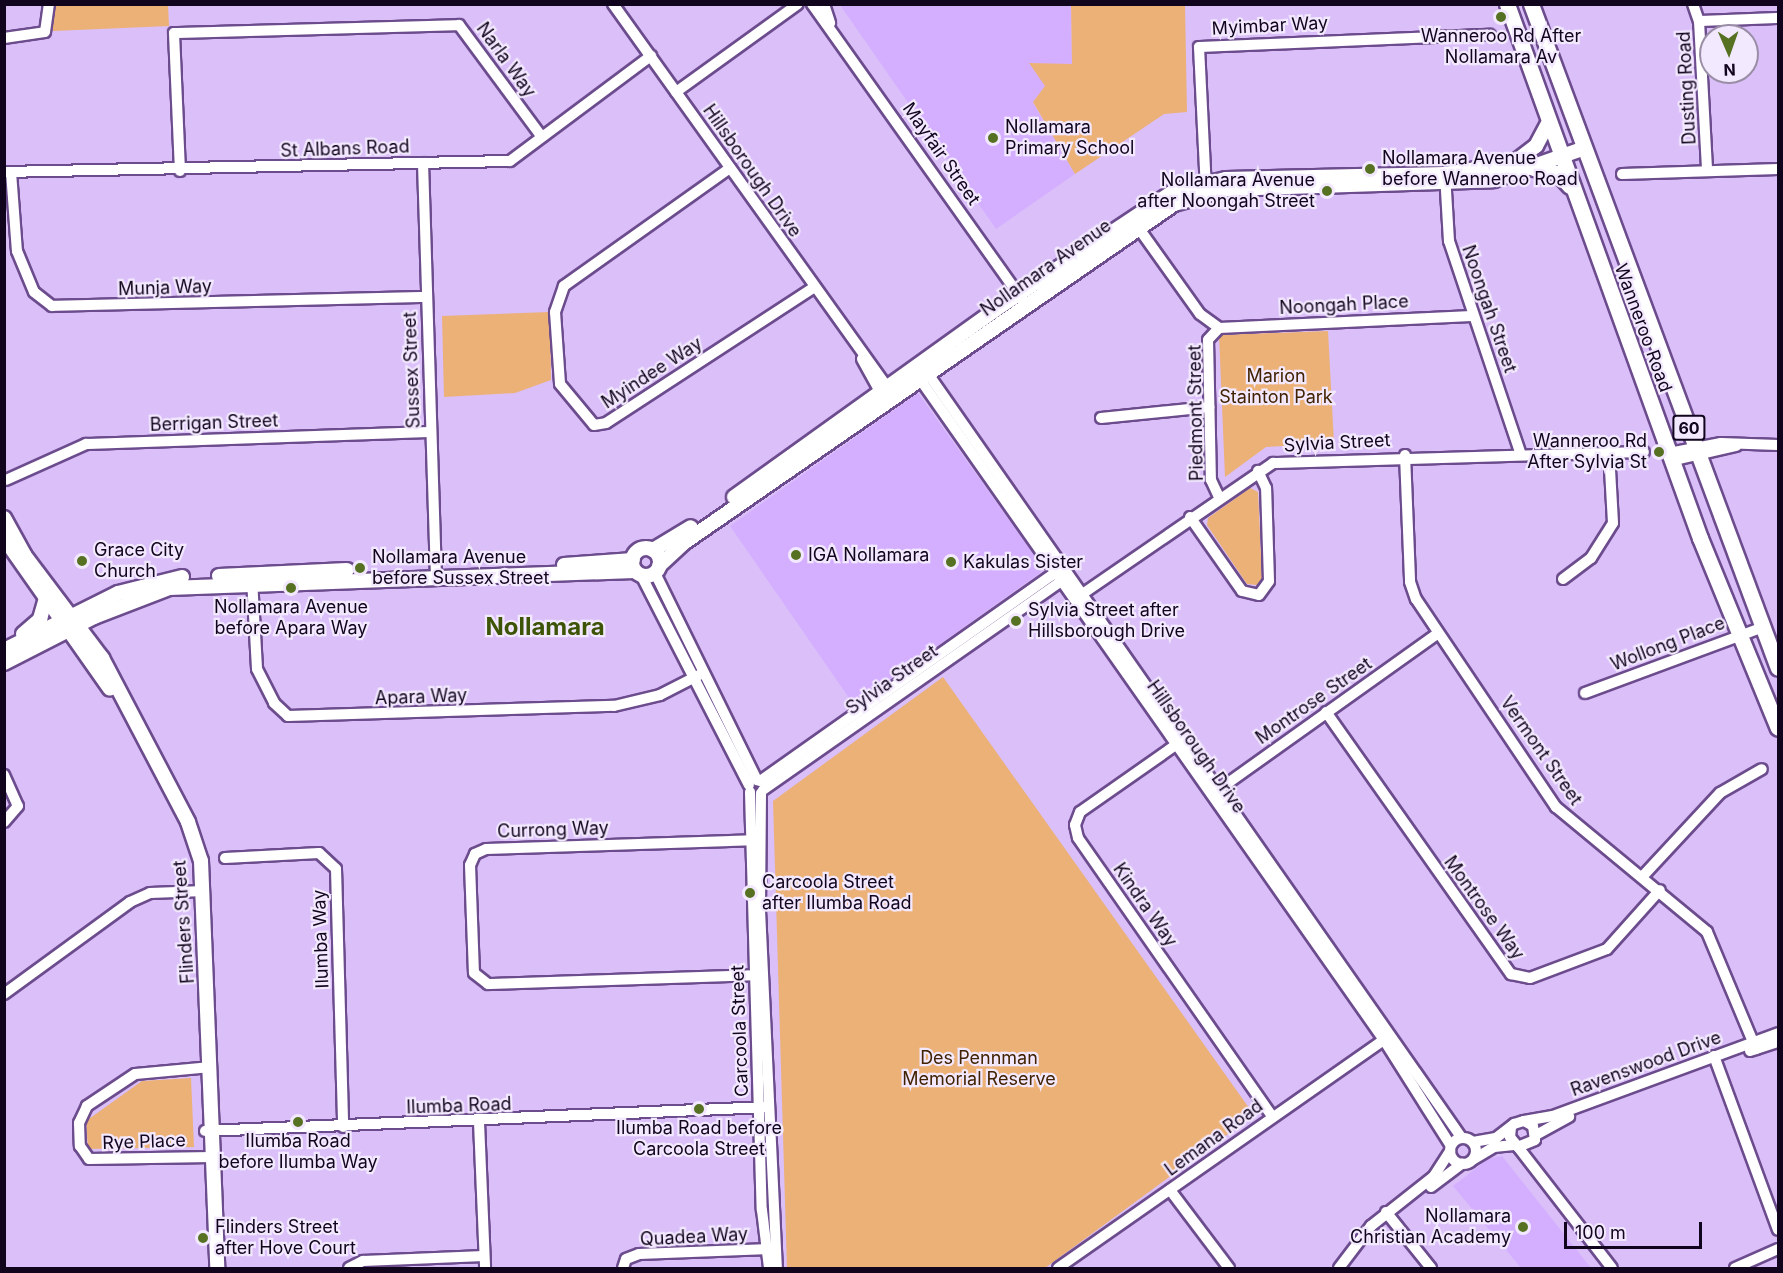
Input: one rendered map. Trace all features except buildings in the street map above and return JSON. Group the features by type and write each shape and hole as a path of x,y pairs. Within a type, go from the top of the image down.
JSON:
{"highway":[{"name":"Wanneroo Road","path":"1507,4 1547,125 1737,636 1779,728"},
{"name":"Wanneroo Road","path":"1531,4 1779,668"}],"main road":[{"path":"1506,166 1532,151 1547,125"},
{"name":"Nollamara Avenue","path":"1446,178 1558,154 1584,145"},
{"name":"Nollamara Avenue","path":"725,509 652,550 642,549 645,569 887,394 1134,222 1156,200 1206,187 1446,178 1494,180 1528,169 1558,154"},
{"path":"1528,169 1552,171 1570,187"},
{"name":"Flinders Street","path":"4,518 117,702 169,803 191,855 200,891 209,1157 217,1269"},
{"name":"Flinders Street","path":"4,538 45,601 69,622"},
{"path":"6,649 69,622 170,588 252,579 436,572 645,569 652,550"},
{"path":"6,649 40,619 45,601"},
{"path":"4,663 69,622"},
{"name":"Flinders Street","path":"209,1157 209,1269"}],"street":[{"path":"4,38 45,32 49,4"},
{"name":"Hillsborough Drive","path":"613,4 815,287 887,394"},
{"path":"676,92 798,4"},
{"name":"Mayfair Street","path":"812,4 830,23 1022,300"},
{"name":"Mayfair Street","path":"824,4 830,23"},
{"name":"Dusting Road","path":"1693,4 1699,21 1707,171"},
{"path":"1699,21 1779,18"},
{"name":"Narla Way","path":"180,171 174,33 459,25 542,137"},
{"name":"Myimbar Way","path":"1206,187 1199,47 1490,35"},
{"name":"St Albans Road","path":"8,172 180,171 510,161 651,56"},
{"name":"Sussex Street","path":"423,163 436,572"},
{"name":"Myindee Way","path":"730,168 564,286 555,312 560,384 594,425 606,423 815,287"},
{"path":"1622,174 1779,169"},
{"name":"Munja Way","path":"8,172 17,251 34,292 52,306 426,297"},
{"name":"Noongah Street","path":"1446,178 1449,241 1472,316 1520,452"},
{"name":"Piedmont Street","path":"1134,222 1200,314 1219,328 1208,340 1211,480 1219,497"},
{"name":"Noongah Place","path":"1219,328 1472,316"},
{"name":"Hillsborough Drive","path":"920,371 1179,743 1209,795 1461,1137"},
{"path":"1101,418 1209,407"},
{"name":"Berrigan Street","path":"6,480 86,444 431,432"},
{"path":"1670,457 1698,450 1779,445"},
{"path":"1563,579 1592,558 1613,522 1610,451"},
{"name":"Sylvia Street","path":"1078,597 1258,471 1290,459 1520,452 1644,452"},
{"name":"Vermont Street","path":"1405,455 1410,582 1438,633 1556,807 1660,890 1707,932 1755,1046"},
{"path":"1190,517 1242,591 1259,595 1269,581 1266,488 1258,471"},
{"name":"Carcoola Street","path":"645,569 757,787 756,910 769,1269"},
{"name":"Sylvia Street","path":"757,787 1062,575"},
{"name":"Apara Way","path":"252,579 257,669 274,703 288,716 614,706 660,695 699,675"},
{"name":"Wollong Place","path":"1585,693 1763,627"},
{"name":"Montrose Street","path":"1209,795 1438,633"},
{"name":"Montrose Way","path":"1326,712 1511,974 1530,978 1607,949 1660,890"},
{"name":"Hillsborough Drive","path":"1179,743 1219,789 1388,1038 1450,1148 1462,1164"},
{"name":"Kindra Way","path":"1179,743 1080,812 1075,825 1078,838 1272,1116"},
{"path":"1642,877 1720,793 1762,769"},
{"path":"4,775 18,806 4,822"},
{"name":"Currong Way","path":"755,840 486,849 475,854 471,877 474,973 488,984 759,975"},
{"name":"Ilumba Way","path":"225,858 320,853 333,864 343,1127"},
{"path":"4,994 130,902 150,893 200,891"},
{"name":"Ravenswood Drive","path":"1755,1046 1779,1033"},
{"name":"Lemana Road","path":"1058,1269 1272,1116 1388,1038"},
{"name":"Ravenswood Drive","path":"1511,1128 1524,1121 1553,1116 1755,1046 1779,1042"},
{"path":"1715,1059 1779,1230"},
{"name":"Ravenswood Drive","path":"1516,1146 1536,1138 1563,1120 1715,1059"},
{"name":"Rye Place","path":"207,1067 135,1074 87,1106 79,1124 80,1146 89,1159 209,1157"},
{"name":"Ilumba Road","path":"208,1130 764,1111"},
{"path":"1524,1121 1536,1138 1544,1182"},
{"path":"479,1122 485,1269"},
{"path":"1339,1269 1388,1215 1434,1176 1450,1148 1461,1137 1473,1142 1511,1128 1516,1146 1612,1269"},
{"path":"1473,1142 1474,1159"},
{"path":"1348,1269 1388,1215 1462,1164 1494,1147 1516,1146"},
{"path":"1170,1190 1229,1269"},
{"path":"1388,1215 1431,1269"},
{"name":"Carcoola Street","path":"770,1249 777,1269"},
{"name":"Quadea Way","path":"623,1269 626,1259 639,1254 770,1249"},
{"path":"1735,1269 1779,1249"},
{"path":"349,1269 363,1261 484,1256"}],"shaded area":[{"name":"Nollamara Primary School","path":"840,5 1071,5 1072,65 1030,63 1045,86 1033,103 1075,174 996,229"},
{"path":"918,393 1042,566 1040,573 854,705 730,526"},
{"name":"Nollamara Christian Academy","path":"1502,1156 1591,1268 1521,1268 1453,1186 1488,1159"}],"green space":[{"path":"52,5 168,5 169,26 53,31"},
{"path":"1071,5 1185,5 1187,112 1164,114 1075,174 1033,102 1045,86 1029,63 1072,64"},
{"path":"550,312 551,380 515,393 444,397 442,316"},
{"name":"Marion Stainton Park","path":"1328,331 1334,443 1266,447 1225,477 1219,335"},
{"path":"1250,488 1258,492 1262,578 1257,585 1247,584 1207,525 1208,518"},
{"name":"Des Pennman Memorial Reserve","path":"943,677 1254,1115 1045,1268 787,1268 773,801"},
{"path":"191,1078 194,1147 88,1149 86,1121 142,1081"}],"place":[{"name":"Wanneroo Rd After Nollamara Av","path":"1501,17"},
{"name":"Nollamara Primary School","path":"993,138"},
{"name":"Nollamara Avenue before Wanneroo Road","path":"1370,169"},
{"name":"Nollamara Avenue after Noongah Street","path":"1327,191"},
{"name":"Wanneroo Rd After Sylvia St","path":"1659,452"},
{"name":"IGA Nollamara","path":"796,555"},
{"name":"Grace City Church","path":"82,561"},
{"name":"Kakulas Sister","path":"951,562"},
{"name":"Nollamara Avenue before Sussex Street","path":"360,568"},
{"name":"Nollamara Avenue before Apara Way","path":"291,588"},
{"name":"Sylvia Street after Hillsborough Drive","path":"1016,621"},
{"name":"Carcoola Street after Ilumba Road","path":"750,893"},
{"name":"Ilumba Road before Carcoola Street","path":"699,1109"},
{"name":"Ilumba Road before Ilumba Way","path":"298,1122"},
{"name":"Nollamara Christian Academy","path":"1523,1227"},
{"name":"Flinders Street after Hove Court","path":"203,1238"}],"district":[{"name":"Nollamara","path":"545,627"}]}
